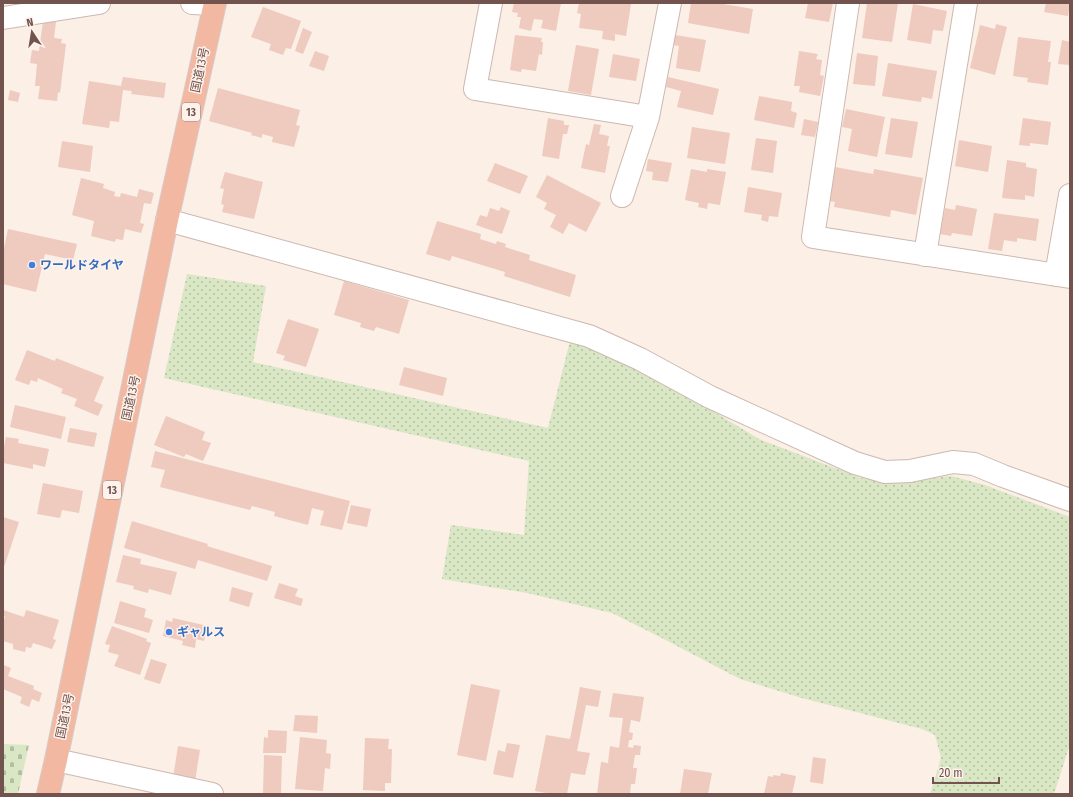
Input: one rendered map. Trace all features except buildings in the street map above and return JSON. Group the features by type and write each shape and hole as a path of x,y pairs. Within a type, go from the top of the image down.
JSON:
{"highway":[{"name":"国道13号","path":"48,794 214,4"}],"street":[{"path":"3,18 99,3"},
{"path":"192,3 214,4"},
{"path":"491,3 475,89 648,117"},
{"path":"622,196 648,117 670,3"},
{"path":"848,3 813,237 1063,276 1070,195"},
{"path":"925,255 966,3"},
{"path":"168,220 588,336 640,359 710,397 855,463 885,472 910,471 953,462 974,464 1070,500"},
{"path":"56,760 212,794"}],"green space":[{"path":"187,274 266,286 253,362 548,428 571,337 643,369 759,439 861,478 896,483 951,476 985,485 1070,517 1070,744 1054,794 930,794 941,758 935,735 922,729 802,698 740,679 612,613 527,593 442,579 451,525 524,535 529,461 164,378"},
{"path":"3,744 29,745 18,794 3,794"}],"place":[{"name":"ワールドタイヤ","path":"32,265"},
{"name":"ギャルス","path":"169,632"}]}
